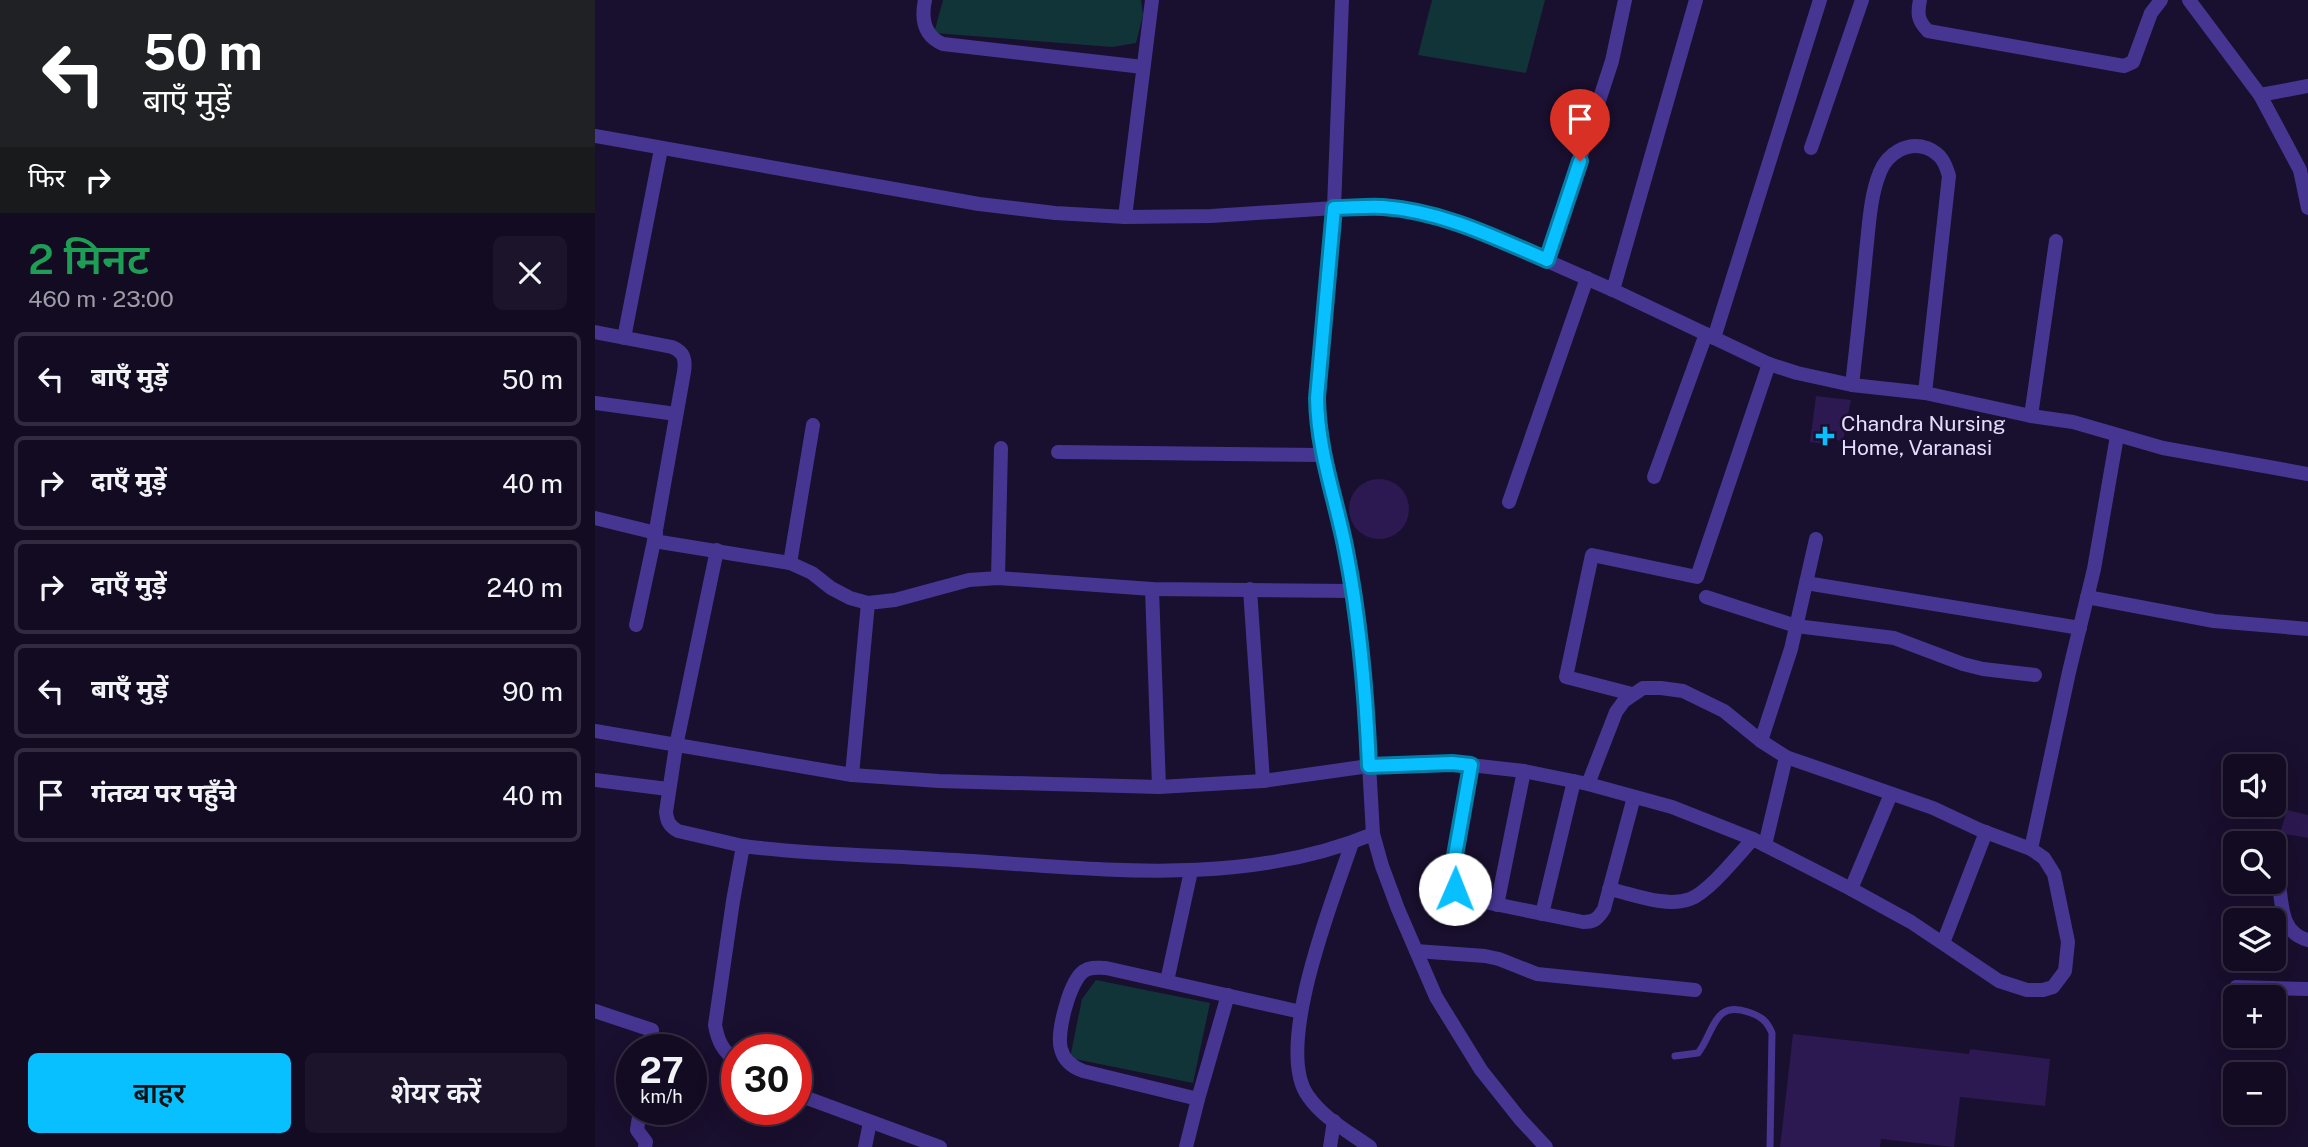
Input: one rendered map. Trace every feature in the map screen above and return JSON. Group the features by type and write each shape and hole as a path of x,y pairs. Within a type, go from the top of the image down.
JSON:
{"street":[{"path":"925,0 924,21 928,34 933,40 943,44 1143,67"},
{"path":"1125,217 1152,0"},
{"path":"1342,0 1334,208 1317,398 1322,456 1346,551 1364,677 1373,834 1386,877 1436,997 1462,1041 1498,1091 1546,1147"},
{"path":"1547,260 1612,61 1625,0"},
{"path":"1613,290 1696,0"},
{"path":"1654,477 1710,336 1820,0"},
{"path":"1811,148 1862,0"},
{"path":"1920,0 1917,10 1920,23 1928,31 2124,66 2133,62 2151,13 2161,0"},
{"path":"2189,0 2260,95 2300,170 2308,208"},
{"path":"2260,95 2308,86"},
{"path":"595,135 661,149 979,204 1055,213 1125,217 1211,216 1384,207 1435,216 1475,229 1547,260 1769,364 1797,373 1852,385 1924,393 2031,416 2073,422 2164,448 2308,474"},
{"path":"1852,385 1870,219 1880,171 1899,149 1909,146 1923,147 1937,153 1945,162 1949,176 1924,393"},
{"path":"624,338 661,149"},
{"path":"2031,416 2056,241"},
{"path":"1509,502 1587,278"},
{"path":"595,332 672,347 682,353 685,363 655,537 636,625"},
{"path":"1632,694 1566,677 1592,555 1697,577 1769,364"},
{"path":"595,403 676,414"},
{"path":"790,563 813,425"},
{"path":"2031,849 2094,569 2117,436"},
{"path":"998,578 1001,448"},
{"path":"1058,452 1322,456"},
{"path":"595,518 655,537 790,563 812,573 841,593 868,603 895,600 969,580 998,578 1152,589 1352,591"},
{"path":"1762,741 1781,683 1816,539"},
{"path":"717,550 668,789 666,812 671,827 743,846 810,853 1096,869 1191,871 1290,859 1352,843 1373,834"},
{"path":"1806,583 2080,628"},
{"path":"1152,589 1159,787"},
{"path":"1250,589 1263,781"},
{"path":"1706,597 1796,625 1894,638 1963,664 2035,675"},
{"path":"2087,597 2214,621 2308,629"},
{"path":"852,775 868,603"},
{"path":"595,732 852,775 1029,785 1159,787 1263,781 1369,766 1452,763 1524,771 1581,783 1672,807 1759,842 1851,889 1943,943 1999,981 2013,986 2043,990 2053,987 2065,971 2068,955 2067,932 2053,873 2043,858 2031,849 1986,832 1933,807 1786,757 1724,711 1683,691 1661,688 1643,688 1632,694 1616,712 1581,783 1542,914"},
{"path":"1609,889 1654,900 1676,901 1689,900 1703,892 1759,842 1786,757"},
{"path":"1471,765 1451,878 1455,889 1460,896 1542,914 1591,922 1599,918 1604,909 1634,797"},
{"path":"1497,905 1524,771"},
{"path":"595,780 668,789"},
{"path":"1851,889 1891,794"},
{"path":"1943,943 1986,832"},
{"path":"1352,843 1320,941 1301,1012 1298,1060 1300,1079 1307,1095 1334,1121 1370,1147"},
{"path":"721,1046 717,1040 715,1025 743,846"},
{"path":"1167,981 1191,871"},
{"path":"2280,894 2287,927 2294,935 2308,940"},
{"path":"1416,951 1485,956 1537,974 1695,990"},
{"path":"1198,1099 1083,1071 1067,1062 1060,1047 1059,1035 1072,988 1082,971 1090,967 1106,968 1301,1012"},
{"path":"2286,988 2308,989"},
{"path":"1186,1147 1228,995"},
{"path":"595,1011 652,1030 651,1034"},
{"path":"812,1100 940,1147"},
{"path":"1330,1147 1334,1121"},
{"path":"865,1147 870,1122"},
{"path":"638,1125 637,1130 646,1142 645,1147"}],"lane":[{"path":"1675,1056 1699,1053 1714,1021 1730,1009 1756,1014 1767,1023 1772,1033 1770,1147"}],"green space":[{"path":"943,0 1141,0 1143,15 1136,43 1112,47 934,33"},
{"path":"1432,0 1545,0 1526,73 1418,55"},
{"path":"1096,980 1210,1003 1193,1083 1070,1058 1082,999"}],"building":[{"path":"1816,396 1851,400 1843,441 1829,439 1829,445 1810,442"},
{"path":"1379,479 1391,481 1404,492 1409,509 1407,521 1396,534 1379,539 1367,537 1354,526 1349,509 1351,497 1362,484"},
{"path":"2287,810 2308,815 2308,838 2281,831"},
{"path":"1793,1034 1969,1054 1970,1049 2050,1059 2045,1106 1960,1097 1954,1147 1881,1139 1880,1147 1780,1147"}],"place":[{"name":"Chandra Nursing Home, Varanasi","path":"1825,436"}],"route":[{"path":"1455,889 1451,878 1471,765 1452,763 1369,766 1359,635 1346,551 1322,456 1318,424 1317,398 1334,208 1384,207 1435,216 1475,229 1547,260 1580,161"}]}
